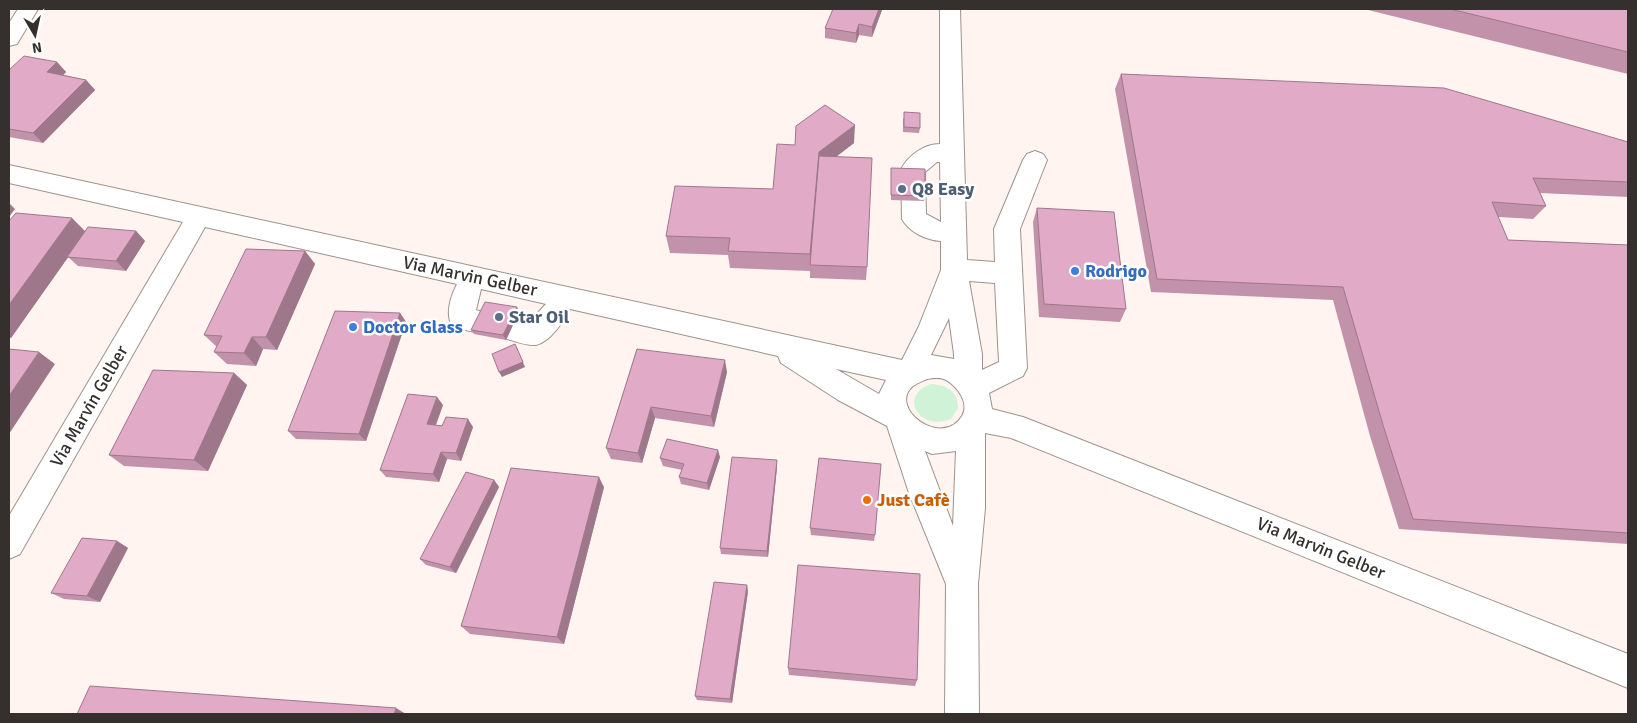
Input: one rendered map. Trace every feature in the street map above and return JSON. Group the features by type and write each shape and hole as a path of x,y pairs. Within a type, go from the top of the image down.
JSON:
{"street":[{"path":"9,39 28,9"},
{"path":"950,9 954,269 968,354 973,402 970,508 962,584 962,714"},
{"path":"952,153 932,153 913,169 914,219 933,231 953,232"},
{"path":"898,421 919,437 942,441 958,437 973,402 1013,368 1007,229 1034,160"},
{"name":"Via Marvin Gelber","path":"9,174 474,278 910,372"},
{"name":"Via Marvin Gelber","path":"9,194 30,197 76,188"},
{"name":"Via Marvin Gelber","path":"9,544 199,216"},
{"path":"954,269 1008,274"},
{"path":"910,372 931,330 954,269"},
{"path":"474,278 466,292 462,318 480,322"},
{"path":"510,329 534,334 555,312 563,297"},
{"name":"Via Marvin Gelber","path":"770,343 898,421"},
{"path":"962,584 924,493 892,401 893,392 902,379 910,372 923,367 947,368 958,374 973,402"},
{"name":"Via Marvin Gelber","path":"973,402 1013,426 1628,671"}],"green space":[{"path":"931,384 950,390 956,397 958,408 951,419 940,422 930,421 922,417 917,411 914,404 915,396 921,389"}],"building":[{"path":"833,9 879,9 872,27 859,24 856,33 825,28"},
{"path":"1450,9 1628,9 1628,52"},
{"path":"24,56 57,62 47,72 86,80 33,133 9,129 9,70"},
{"path":"1121,74 1444,88 1628,142 1628,182 1533,178 1546,206 1492,202 1508,240 1628,245 1628,533 1413,519 1383,425 1343,287 1157,279"},
{"path":"825,105 855,125 819,152 810,254 728,251 730,238 666,236 675,186 773,189 777,144 795,145 796,126"},
{"path":"904,112 920,113 920,128 904,127"},
{"path":"819,156 872,158 867,267 810,265"},
{"path":"891,168 925,169 925,196 891,195"},
{"name":"Rodrigo","path":"1037,208 1114,212 1126,309 1044,304"},
{"path":"16,213 72,218 9,305 9,221"},
{"path":"88,227 136,231 116,261 67,257"},
{"path":"246,249 305,251 266,337 252,337 244,353 214,352 222,336 204,335"},
{"path":"485,302 517,307 503,335 471,330"},
{"path":"335,311 400,313 359,434 288,431"},
{"path":"515,344 523,362 499,372 492,354"},
{"path":"9,349 39,352 9,396"},
{"path":"637,349 725,360 711,416 651,407 638,453 606,448"},
{"path":"153,370 234,373 194,460 109,455"},
{"path":"408,394 437,397 427,424 442,426 446,417 468,419 456,453 441,452 433,474 380,470"},
{"path":"667,439 718,450 707,483 679,477 684,464 660,458"},
{"path":"732,457 777,460 767,551 720,548"},
{"path":"819,458 881,464 875,535 810,528"},
{"path":"511,468 599,477 557,637 461,626"},
{"path":"466,472 494,480 450,567 420,559"},
{"path":"82,538 117,541 87,596 51,593"},
{"path":"798,565 920,574 917,680 788,668"},
{"path":"714,582 747,585 730,699 695,696"},
{"path":"90,686 396,708 394,714 77,714"}],"place":[{"name":"Q8 Easy","path":"902,189"},
{"name":"Rodrigo","path":"1075,271"},
{"name":"Star Oil","path":"499,317"},
{"name":"Doctor Glass","path":"353,327"},
{"name":"Just Cafè","path":"867,500"}]}
